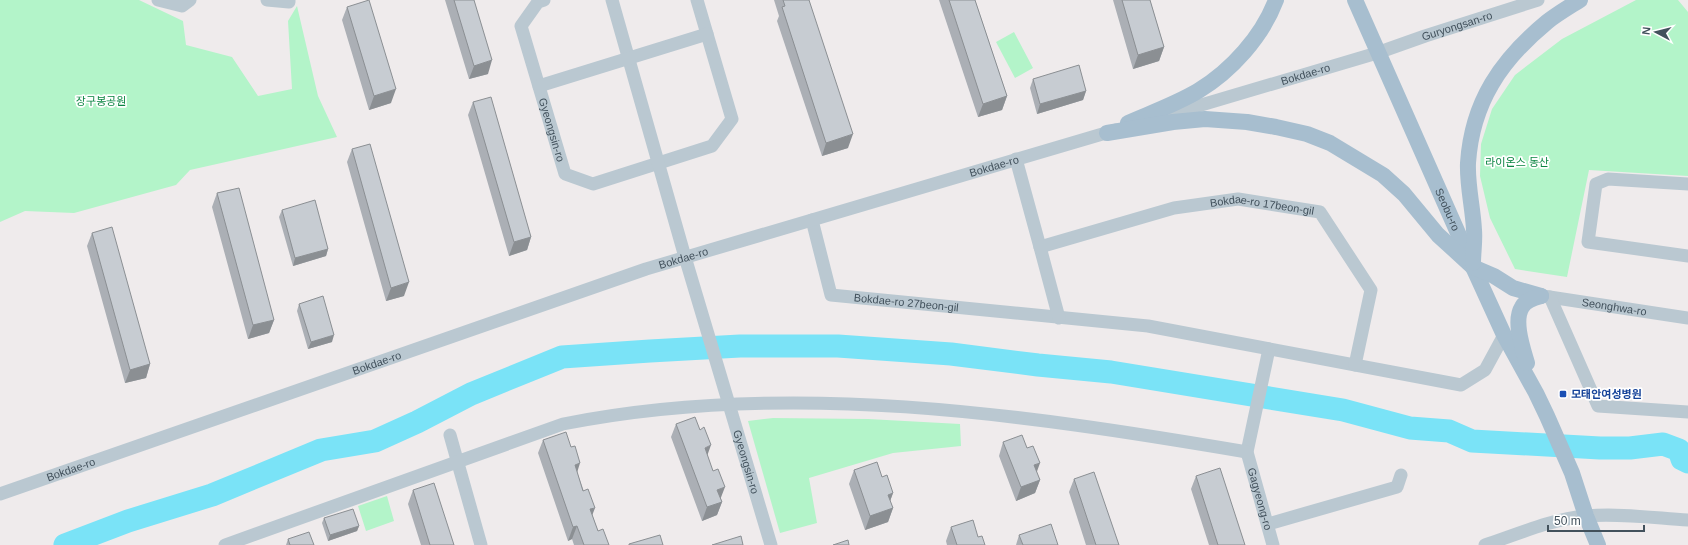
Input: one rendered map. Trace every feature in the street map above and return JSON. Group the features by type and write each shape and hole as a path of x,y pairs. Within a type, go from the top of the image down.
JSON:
{"main road":[{"path":"1107,133 1191,94 1218,76 1238,58 1254,38 1269,17 1276,0"},
{"name":"Seobu-ro","path":"1355,0 1377,53 1504,335 1547,416 1572,473 1586,516"},
{"path":"1473,267 1474,231 1468,164 1472,135 1479,110 1489,86 1504,63 1522,44 1548,21 1580,0"},
{"path":"1107,133 1173,122 1205,119 1247,122 1307,134 1330,143 1383,175 1404,194 1438,235 1473,267 1494,276 1513,288 1545,296"},
{"path":"1536,393 1520,340 1519,321 1522,308 1528,300 1545,296"},
{"path":"1586,516 1598,545"}],"street":[{"path":"158,0 182,6 190,0"},
{"path":"267,0 289,2 289,0"},
{"name":"Gyeongsin-ro","path":"544,0 538,2 522,26 565,174 593,184 712,146 732,119 697,0"},
{"path":"612,0 685,257"},
{"name":"Guryongsan-ro","path":"1377,53 1538,0"},
{"path":"539,86 707,34"},
{"name":"Bokdae-ro","path":"0,494 646,269 1377,53"},
{"path":"1016,159 1059,318 1148,326 1461,385 1485,370 1504,335"},
{"path":"1688,184 1608,179 1596,184 1588,242 1688,256"},
{"name":"Bokdae-ro 17beon-gil","path":"1040,247 1174,208 1238,199 1320,212 1371,290 1355,365"},
{"name":"Bokdae-ro 27beon-gil","path":"812,220 831,295 1059,318"},
{"name":"Gyeongsin-ro","path":"685,257 771,545"},
{"path":"1545,296 1598,406 1688,412"},
{"name":"Seonghwa-ro","path":"1545,296 1688,318"},
{"path":"225,545 563,424 611,414 729,404 858,404 941,409 1006,416 1130,433 1247,452 1269,349"},
{"path":"450,435 481,545"},
{"name":"Gagyeong-ro","path":"1247,452 1273,545"},
{"path":"1268,524 1398,487 1401,475"},
{"path":"1485,545 1550,523 1586,516 1688,520"}],"green space":[{"name":"장구봉공원","path":"0,0 139,0 183,21 186,45 232,57 258,96 292,89 288,21 297,6 318,96 337,137 190,170 176,185 74,213 25,211 0,222"},
{"name":"라이온스 동산","path":"1636,0 1678,0 1688,12 1688,176 1589,170 1567,277 1515,269 1490,218 1480,176 1481,144 1492,109 1515,75 1562,39"},
{"path":"1014,32 1033,68 1015,78 996,42"},
{"path":"773,418 868,419 960,424 961,446 893,453 809,478 817,523 780,533 748,421"},
{"path":"387,496 394,521 366,531 358,506"}],"building":[{"path":"369,0 396,89 374,96 347,7"},
{"path":"454,0 474,0 492,60 474,66"},
{"path":"783,0 809,0 853,134 826,143 782,7 785,6"},
{"path":"949,0 975,0 1007,96 983,104"},
{"path":"1122,0 1150,0 1164,47 1138,55"},
{"path":"1079,65 1086,91 1040,104 1033,79"},
{"path":"491,97 531,237 514,242 473,102"},
{"path":"370,144 409,282 391,288 352,149"},
{"path":"239,188 274,320 253,325 217,193"},
{"path":"315,200 328,249 295,258 282,210"},
{"path":"112,227 150,364 130,370 92,233"},
{"path":"323,296 334,335 311,342 299,304"},
{"path":"695,417 700,430 704,427 711,445 705,448 713,471 718,469 725,487 717,490 722,502 707,507 676,424"},
{"path":"566,432 571,447 575,446 580,463 575,465 583,491 588,489 595,508 590,509 598,531 603,529 609,545 584,545 577,526 573,527 543,440"},
{"path":"1022,435 1027,448 1033,446 1040,463 1034,465 1040,480 1021,487 1003,442"},
{"path":"877,462 882,477 887,475 893,493 888,495 893,508 870,516 854,470"},
{"path":"1220,468 1245,545 1218,545 1196,476"},
{"path":"1094,472 1119,545 1096,545 1074,479"},
{"path":"434,483 454,545 430,545 413,490"},
{"path":"353,509 359,526 330,535 324,518"},
{"path":"973,520 978,537 982,536 985,545 957,545 951,527"},
{"path":"1051,524 1058,545 1023,545 1019,535"},
{"path":"309,532 314,545 290,545 288,539"},
{"path":"660,535 663,545 629,545 629,544"},
{"path":"741,536 743,545 712,545"},
{"path":"848,540 849,545 833,545"}],"waterway":[{"path":"65,545 128,521 212,495 321,450 375,441 417,422 471,394 562,357 740,346 838,346 951,354 1038,365 1111,372 1343,410 1410,428 1449,431 1472,441 1600,448 1630,448 1663,444 1679,450 1682,459 1688,462"}],"place":[{"name":"모태안여성병원","path":"1563,394"}]}
